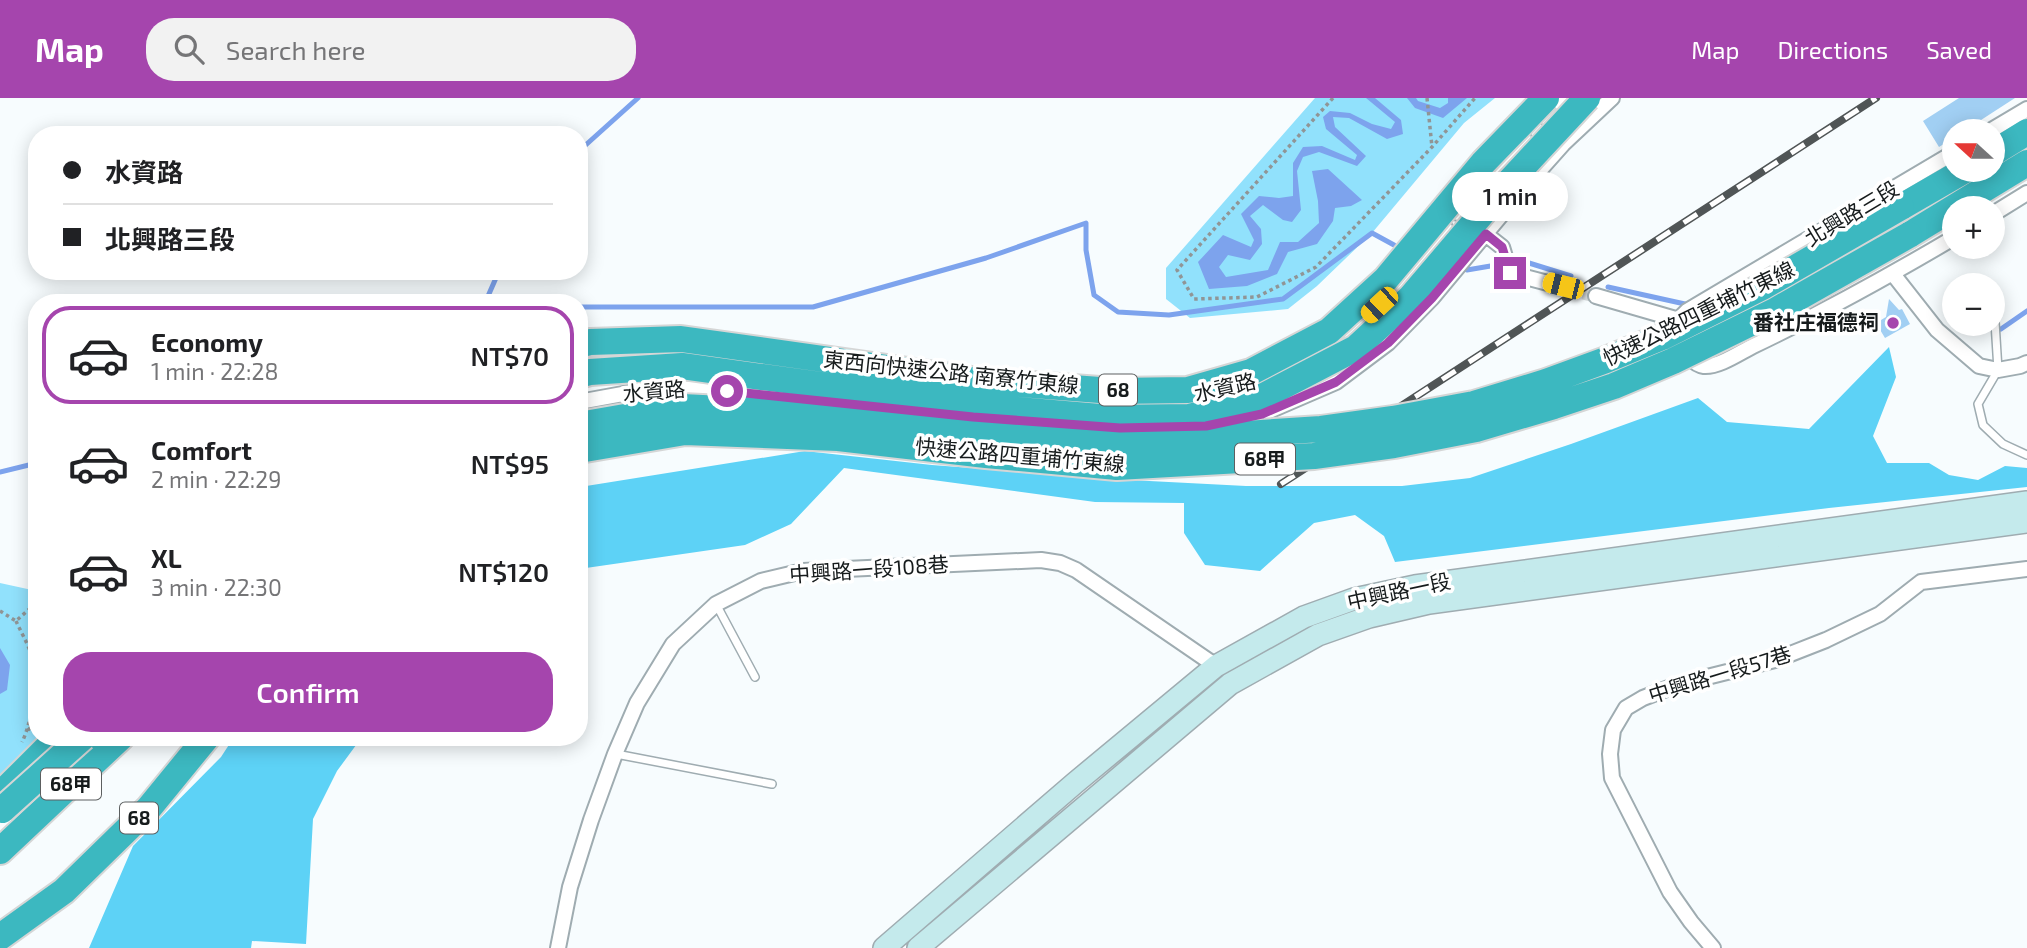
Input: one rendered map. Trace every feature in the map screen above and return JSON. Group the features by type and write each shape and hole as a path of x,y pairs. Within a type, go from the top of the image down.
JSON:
{"highway":[{"name":"東西向快速公路 南寮竹東線","path":"588,343 681,340 979,381 1113,391 1188,390 1251,372 1329,331 1386,279 1483,163 1546,98"},
{"name":"東西向快速公路 南寮竹東線","path":"588,373 682,366 973,406 1111,418 1189,416 1258,399 1356,348 1411,297 1507,184 1587,98"},
{"path":"2006,145 2027,132"},
{"name":"快速公路四重埔竹東線","path":"588,448 685,432 838,438 1117,467 1314,456 1394,445 1476,429 1615,386 1673,361 1773,312 1909,235 2027,163"},
{"name":"快速公路四重埔竹東線","path":"588,423 682,407 827,414 1121,442 1321,429 1393,419 1474,404 1546,382 1662,337 1764,286 1945,182"},
{"path":"5,814 52,746"},
{"name":"68甲","path":"0,851 5,814 74,746"},
{"name":"68甲","path":"5,814 107,746"},
{"name":"68","path":"0,937 64,891 149,808 200,746"}],"main road":[{"name":"中興路一段","path":"884,948 1075,783 1216,666 1304,617 1354,599 1415,586 2027,502"},
{"name":"中興路一段","path":"918,948 1230,684 1318,635 1369,617 1429,603 2027,522"}],"street":[{"name":"水資路","path":"771,394 1121,400 1202,397 1252,385 1341,340 1397,287 1460,211 1564,98"},
{"name":"水資路","path":"588,400 639,391 683,388 771,394 973,417 1120,428 1206,426 1262,414 1336,382 1388,343 1432,298 1563,144 1612,98"},
{"path":"2006,121 2027,109"},
{"name":"北興路三段","path":"1679,320 1687,311 1942,160"},
{"path":"2005,207 2027,193"},
{"path":"1460,211 1502,247 1510,273 1563,286"},
{"path":"1596,296 1679,320 1678,333 1693,362 1714,365 1893,274 1942,245"},
{"path":"1893,274 1937,330 1979,366 1998,370 2027,363"},
{"name":"中興路一段108巷","path":"558,948 570,887 591,820 637,704 673,644 716,604 761,581 803,571 1041,560 1060,563 1076,570 1216,666"},
{"name":"中興路一段57巷","path":"1713,948 1670,891 1612,778 1610,754 1613,730 1626,708 1679,684 1775,660 1826,640 1880,614 1921,582 2027,569"},
{"path":"5,814 67,746"}],"lane":[{"path":"1996,336 1998,370 1978,404 1983,425 2003,444 2027,455"},
{"path":"716,604 755,677"},
{"path":"615,754 772,785"}],"path":[{"path":"1333,98 1177,270 1194,299 1257,298 1316,267 1432,147 1475,98"},
{"path":"1427,99 1432,147"},
{"path":"16,621 28,610"},
{"path":"0,611 16,621 28,646"}],"shaded area":[{"path":"1315,98 1495,98 1464,123 1372,233 1317,286 1288,309 1190,318 1166,299 1166,268"},
{"path":"1366,98 1375,98 1401,120 1403,134 1387,139 1349,118 1333,117 1335,127 1366,156 1357,166 1319,152 1303,157 1297,171 1301,210 1292,222 1283,220 1263,205 1250,216 1261,229 1262,244 1250,260 1228,255 1219,267 1226,277 1268,270 1280,242 1298,242 1319,223 1312,171 1328,169 1362,200 1351,206 1335,208 1333,221 1317,244 1288,252 1277,274 1247,286 1209,289 1198,262 1223,235 1251,247 1254,240 1241,214 1259,196 1293,196 1293,163 1303,147 1322,146 1355,160 1357,155 1326,129 1323,117 1330,111 1350,113 1372,124 1391,129 1395,122"},
{"path":"1407,98 1416,98 1440,108 1448,103 1448,98 1467,98 1443,118 1415,108"},
{"path":"1889,347 1896,377 1873,436 1887,463 1929,463 1949,475 1978,480 2005,466 2027,468 2027,487 1829,508 1395,562 1384,536 1355,515 1314,523 1260,571 1205,565 1184,533 1184,503 1095,502 844,468 791,524 745,545 588,568 588,486 805,451 932,465 1130,480 1246,486 1402,486 1470,478 1698,398 1727,422 1809,429"},
{"path":"0,583 28,589 28,746 36,746 0,784"},
{"path":"0,648 10,665 7,690 0,694"},
{"path":"228,746 355,746 337,771 313,819 306,944 252,941 251,948 89,948 133,846 221,757"}],"building":[{"path":"1959,98 2015,98 1983,119 1942,119 1942,145 1939,147 1923,121"},
{"name":"番社庄福德祠","path":"1889,299 1899,310 1902,309 1910,324 1885,338 1876,323 1886,317"}],"waterway":[{"path":"588,143 638,98"},
{"path":"588,307 813,307 986,258 1086,223 1086,250 1094,295 1118,312 1169,315 1283,299 1372,233 1394,245"},
{"path":"1467,270 1514,262 1529,263 1571,276"},
{"path":"489,294 495,280"},
{"path":"1608,287 1685,304"},
{"path":"2005,326 2027,311"},
{"path":"0,472 28,465"}],"tunnel":[{"path":"1563,287 1596,296"}],"railway":[{"path":"1281,484 1876,98"}],"place":[{"name":"番社庄福德祠","path":"1893,323"}],"route":[{"path":"727,391 973,417 1120,428 1206,426 1262,414 1336,382 1388,343 1432,298 1486,234 1502,247 1510,273"}]}
